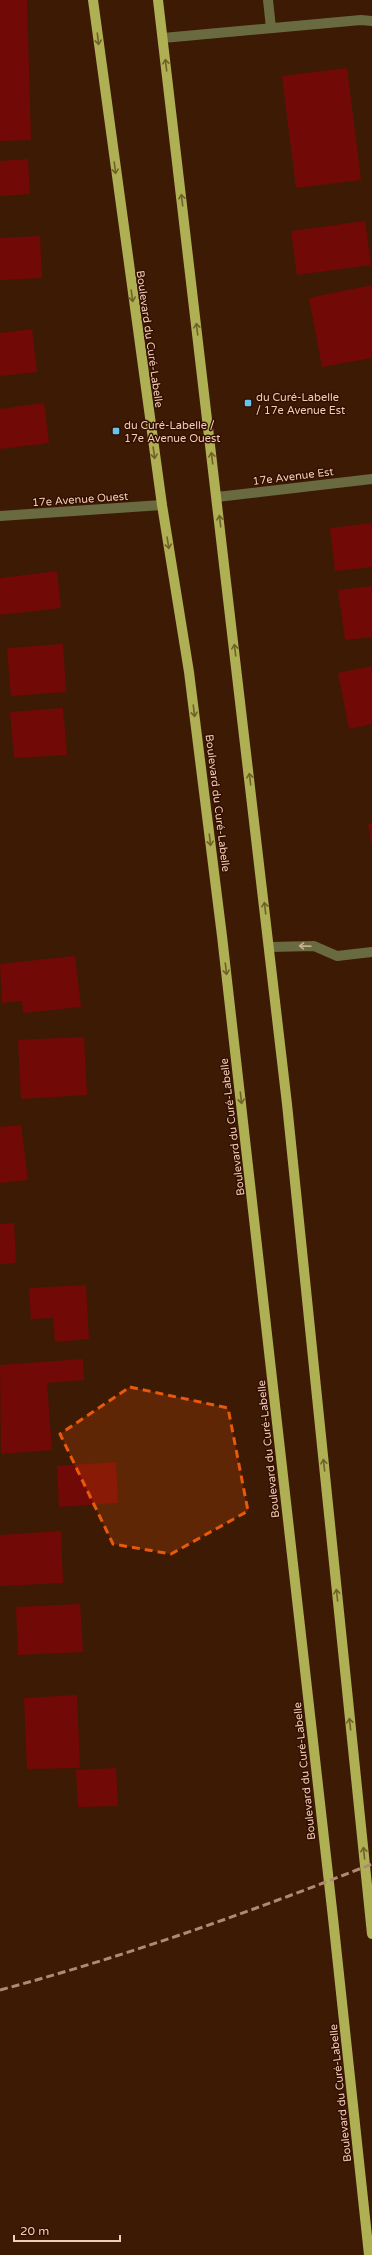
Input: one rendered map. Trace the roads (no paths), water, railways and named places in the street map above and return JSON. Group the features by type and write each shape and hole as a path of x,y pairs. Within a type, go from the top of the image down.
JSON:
{"main road":[{"name":"Boulevard du Curé-Labelle","path":"93,0 162,505 190,672 242,1099 369,2255"},
{"path":"158,0 270,947 372,1934"}],"street":[{"path":"268,0 271,28"},
{"path":"163,38 362,20 372,21"},
{"name":"17e Avenue Est","path":"217,497 372,479"},
{"name":"17e Avenue Ouest","path":"0,516 162,505"},
{"path":"270,947 314,946 337,956 372,952"}],"railway":[{"path":"0,1990 95,1963 141,1948 234,1916 372,1864"}],"place":[{"name":"du Curé-Labelle / 17e Avenue Est","path":"248,403"},
{"name":"du Curé-Labelle / 17e Avenue Ouest","path":"116,431"}]}
